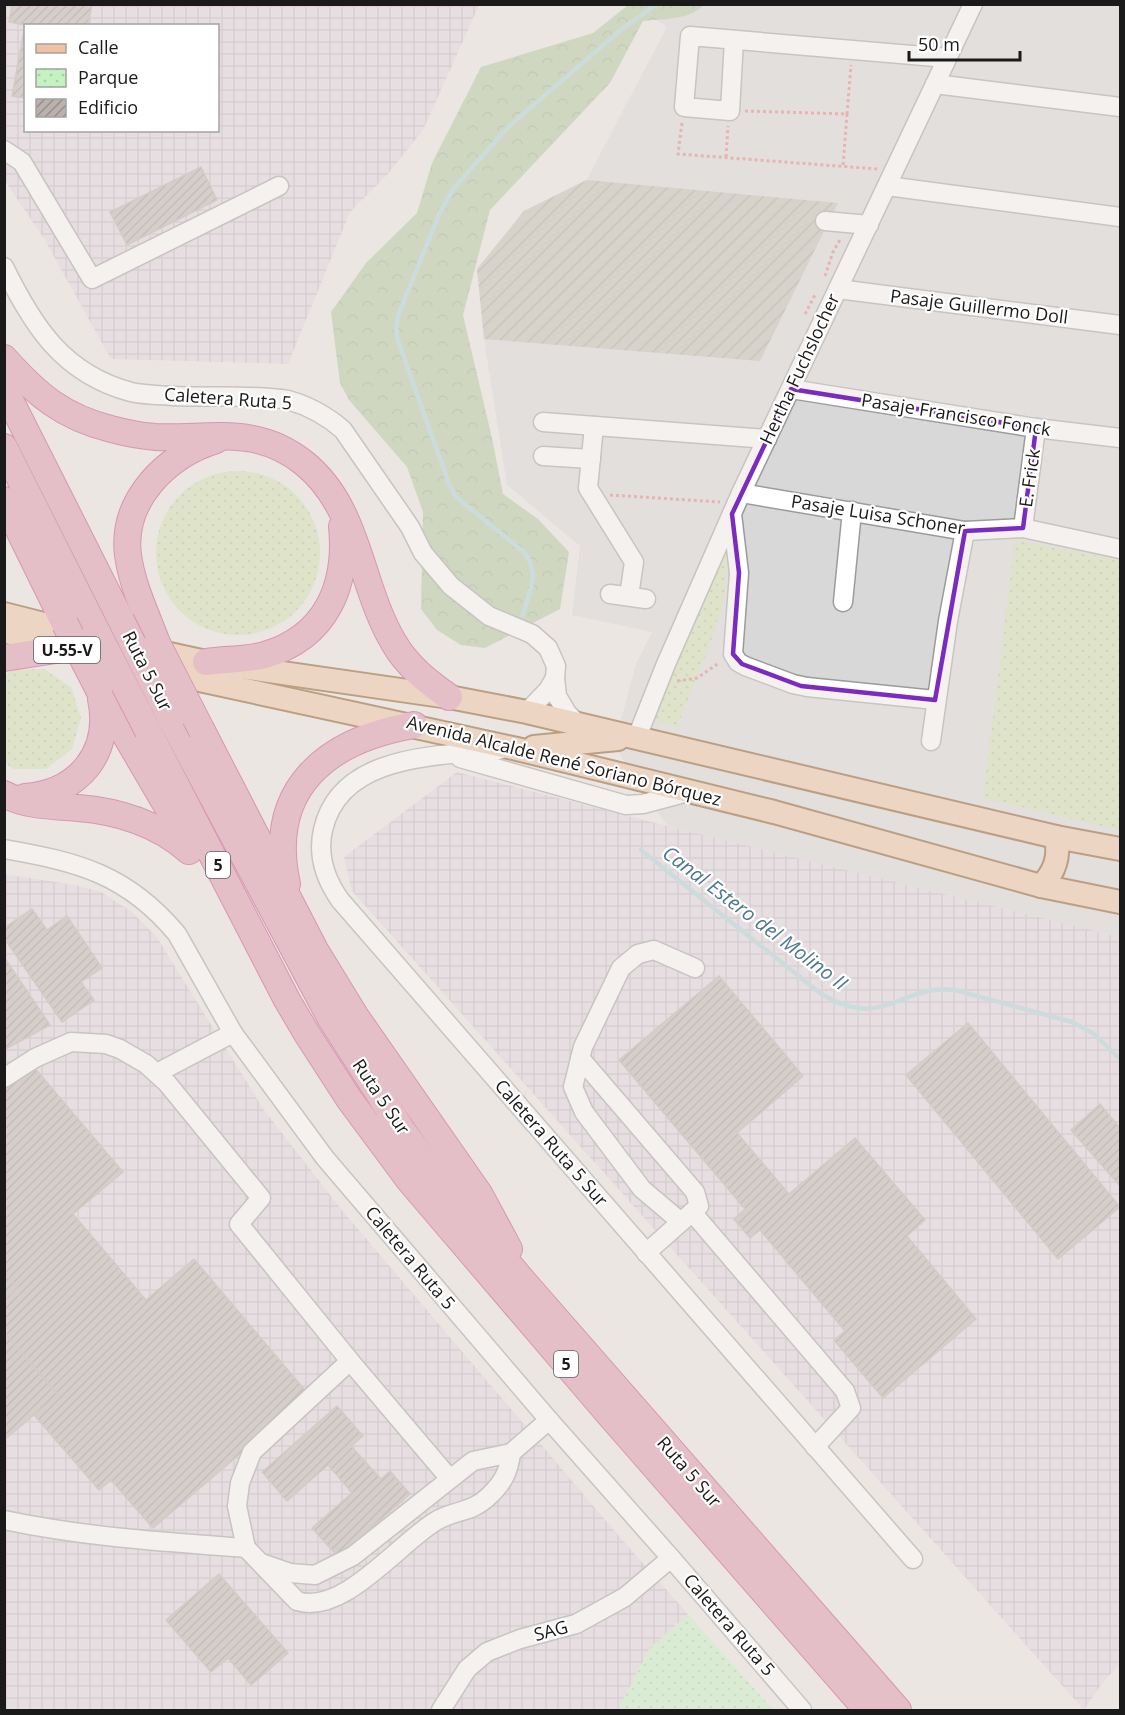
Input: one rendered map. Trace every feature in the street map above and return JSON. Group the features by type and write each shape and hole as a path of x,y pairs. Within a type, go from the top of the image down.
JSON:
{"highway":[{"path":"4,358 52,405 76,418 118,431 155,437 237,436 271,444 295,457 318,476 335,500 355,540 380,615 392,639 412,667 448,697"},
{"name":"Ruta 5 Sur","path":"4,388 120,632 171,719 309,981 353,1056 429,1167 523,1281 898,1710"},
{"path":"237,436 209,442 177,459 152,481 140,497 133,513 127,540 130,566 157,643 293,910 356,1017 480,1195 523,1281"},
{"name":"Ruta 5 Sur","path":"4,447 287,1000 349,1099 409,1180 599,1403 867,1710"},
{"path":"4,500 64,637 200,862 287,1000"},
{"path":"206,662 251,658 285,648 301,638 323,615 338,588 343,568 342,526 335,500"},
{"path":"4,658 64,637"},
{"path":"7,796 29,797 55,790 73,780 86,768 96,754 101,740 105,702"},
{"path":"293,910 284,867 283,844 287,812 296,793 310,772 340,750 382,732 414,725"},
{"path":"7,796 41,804 100,811 140,822 174,839 200,862"}],"main road":[{"name":"Avenida Alcalde René Soriano Bórquez","path":"4,614 120,632 206,662 448,697 527,712 1056,837 1120,849"},
{"name":"Avenida Alcalde René Soriano Bórquez","path":"4,632 64,637 130,666 518,749 774,812 1041,886 1120,902"},
{"path":"518,749 637,737"},
{"path":"1041,886 1053,871 1056,863 1058,846 1056,837"}],"street":[{"name":"Hertha Fuchslocher","path":"637,737 737,503 791,389 830,285 869,225 973,4"},
{"path":"734,40 730,111 684,107 690,36 947,58"},
{"path":"935,84 1120,107"},
{"path":"4,150 22,162 92,279 279,186"},
{"path":"887,186 1120,218"},
{"path":"825,221 869,225"},
{"name":"Caletera Ruta 5","path":"4,267 26,311 44,335 64,356 97,378 133,392 288,400 310,407 333,421 344,430 436,570 463,597 489,616 532,634 540,640 556,666 557,696 567,713 578,724"},
{"name":"Pasaje Guillermo Doll","path":"830,285 1120,326"},
{"name":"Pasaje Francisco Fonck","path":"791,389 1036,428 1120,438"},
{"path":"543,422 767,439"},
{"path":"594,426 588,488 634,562 637,598 610,594"},
{"name":"E. Frick","path":"1023,528 1036,428"},
{"path":"543,456 591,459"},
{"path":"737,503 739,573 734,654 738,662 801,686 935,700"},
{"name":"Pasaje Luisa Schoner","path":"737,503 852,511 965,531 1023,528 1120,549"},
{"path":"843,602 852,511"},
{"path":"931,741 935,700 965,531"},
{"path":"527,712 548,690 555,678"},
{"name":"Caletera Ruta 5 Sur","path":"518,749 446,754 381,769 357,778 346,787 330,809 322,835 322,858 328,880 348,909 913,1559"},
{"name":"Caletera Ruta 5 Sur","path":"446,754 626,805 642,804 689,791"},
{"name":"Caletera Ruta 5","path":"4,849 52,857 89,868 108,877 142,899 177,934 234,1033 325,1158 549,1420 802,1710"},
{"path":"695,968 654,950 638,954 621,968 583,1047 573,1087 584,1112 642,1189 687,1217 845,1391 851,1408 815,1447"},
{"path":"157,1073 234,1033"},
{"path":"4,1078 35,1058 71,1042 106,1044 120,1049 133,1055 157,1073 261,1198 239,1224 350,1361 450,1479"},
{"path":"580,1058 695,1192 699,1206 646,1253"},
{"path":"350,1361 252,1452 240,1483 237,1506 246,1548 297,1601 305,1604 330,1600 354,1586 437,1520 475,1508 507,1476 511,1453"},
{"path":"259,1562 290,1573 315,1575 353,1556 473,1461 511,1453 549,1420"},
{"path":"4,1520 137,1540 246,1548"},
{"name":"SAG","path":"441,1710 467,1669 487,1652 520,1639 576,1624 625,1597 671,1558"}],"path":[{"path":"843,166 853,50"},
{"path":"684,107 678,154 869,168"},
{"path":"726,157 730,111 848,114"},
{"path":"830,285 833,252 849,223"},
{"path":"805,314 816,294"},
{"path":"592,494 737,503"},
{"path":"658,684 697,678 734,654"}],"highlighted area":[{"path":"791,389 1036,428 1023,528 965,531 935,700 801,686 742,664 733,654 739,573 732,514"}],"shaded area":[{"path":"4,5 479,5 423,130 387,175 350,212 288,364 111,359 43,237 5,181"},
{"path":"634,5 1120,5 1120,937 667,826 614,746 636,664 652,632 572,615 580,546 507,485 484,339 477,269 524,211 587,179 667,27"},
{"path":"587,180 838,203 760,361 484,339 477,269 524,211"},
{"path":"457,772 1120,937 1120,1664 1103,1682 1084,1710 352,891 344,857"},
{"path":"4,874 75,885 101,892 132,912 156,936 264,1110 341,1209 688,1614 650,1648 618,1710 5,1710"}],"green space":[{"path":"628,5 703,5 691,14 643,21 610,83 490,210 463,315 503,494 538,519 569,552 560,609 485,648 461,645 437,630 421,609 423,512 407,467 349,400 340,383 331,312 366,263 417,213 432,163 481,67 593,33"},
{"path":"238,471 269,477 296,495 314,522 320,553 314,584 296,611 269,629 238,635 207,629 180,611 162,584 156,553 162,522 180,495 207,477"},
{"path":"1015,540 1120,560 1120,830 983,798"},
{"path":"727,548 725,594 712,638 677,727 654,719"},
{"path":"44,669 71,687 81,718 72,749 46,769 14,769 5,763 5,675 12,670"},
{"path":"688,1614 773,1710 618,1710 650,1648"}],"building":[{"path":"12,4 92,4 88,24 24,25 9,22"},
{"path":"24,30 24,98 12,96"},
{"path":"201,167 217,200 127,245 110,212"},
{"path":"32,909 47,930 67,916 102,968 81,982 94,1000 62,1022 4,938 4,928"},
{"path":"4,957 50,1025 4,1050"},
{"path":"719,976 803,1076 737,1133 789,1194 855,1138 925,1220 907,1236 976,1319 883,1398 834,1340 845,1331 760,1230 750,1238 734,1219 745,1209 619,1060"},
{"path":"968,1023 1120,1207 1058,1259 906,1075"},
{"path":"33,1066 123,1172 73,1214 146,1300 194,1259 309,1395 153,1528 111,1480 99,1490 34,1415 58,1395 4,1332 4,1299 18,1288 4,1272 4,1090"},
{"path":"1100,1104 1120,1128 1120,1186 1071,1130"},
{"path":"4,1272 18,1288 4,1299"},
{"path":"4,1332 58,1395 4,1440"},
{"path":"337,1406 363,1436 351,1446 381,1479 390,1471 410,1494 338,1557 312,1528 352,1493 328,1465 287,1501 262,1472"},
{"path":"219,1574 288,1653 251,1685 228,1658 211,1672 166,1620"}],"waterway":[{"name":"Canal Estero del Molino II","path":"523,615 533,575 529,560 524,552 456,497 449,484 398,341 396,329 398,316 440,212 454,188 508,127 622,29 657,4"},
{"name":"Canal Estero del Molino II","path":"641,850 820,993 842,1004 860,1008 876,1008 919,993 955,990 1072,1022 1094,1034 1120,1059"}]}
